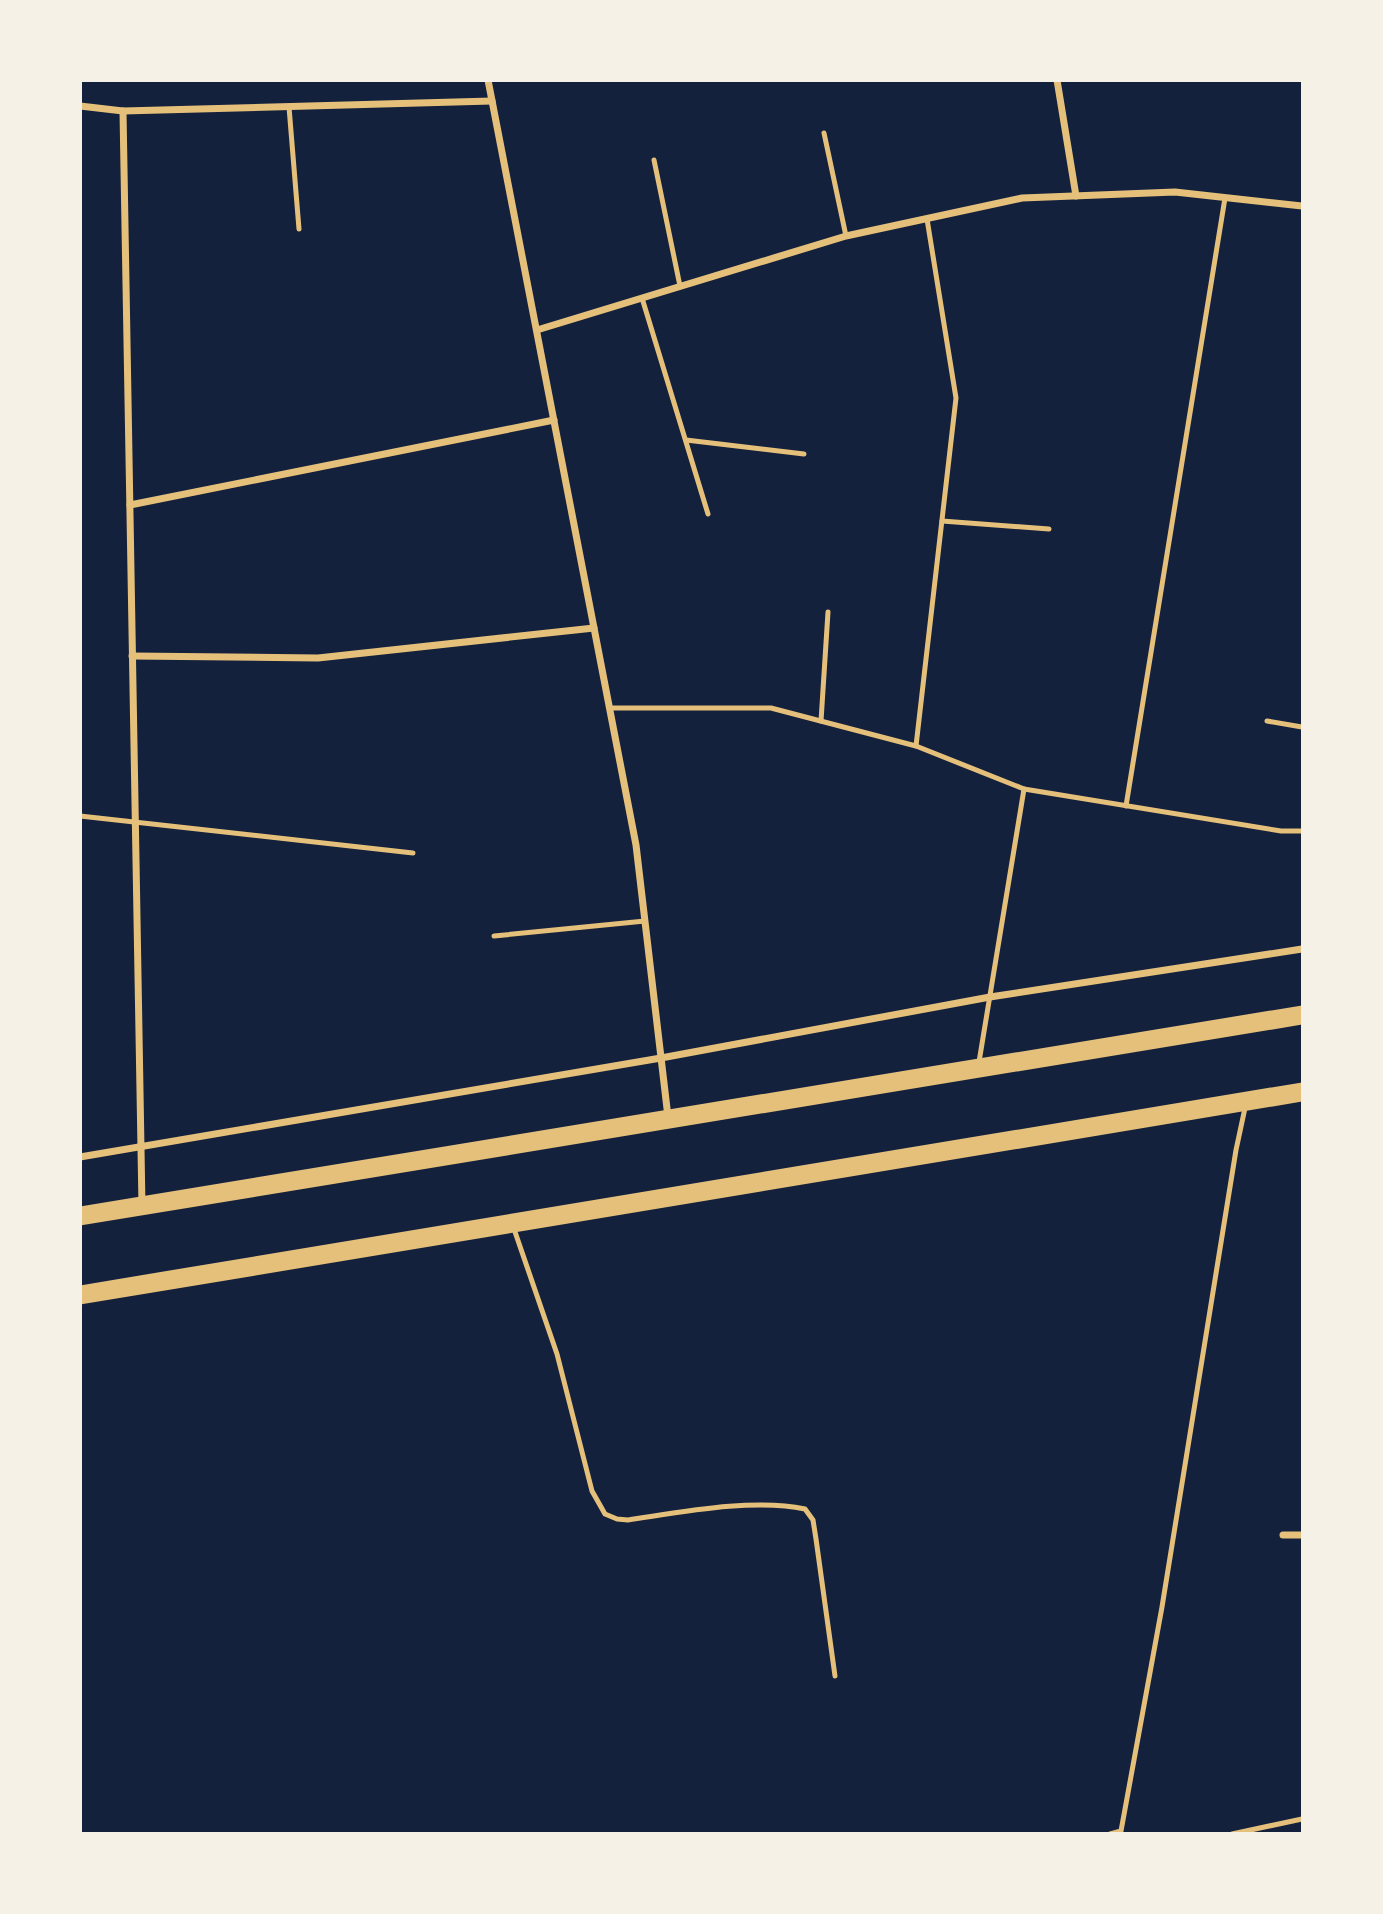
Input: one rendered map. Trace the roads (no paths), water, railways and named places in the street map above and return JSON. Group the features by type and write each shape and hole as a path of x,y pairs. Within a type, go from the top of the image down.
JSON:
{"highway":[{"path":"80,1216 1303,1015"},
{"path":"80,1296 1303,1092"}],"street":[{"path":"488,80 636,845 668,1119"},
{"path":"1057,80 1076,196"},
{"path":"80,106 123,111 492,101"},
{"path":"123,111 142,1206"},
{"path":"537,330 846,236 1023,198 1175,192 1303,206"},
{"path":"130,505 554,420"},
{"path":"132,656 318,658 594,628"},
{"path":"80,1157 661,1058 990,997 1303,949"},
{"path":"1283,1535 1303,1535"}],"lane":[{"path":"289,107 299,229"},
{"path":"824,133 846,236"},
{"path":"654,160 680,286"},
{"path":"1126,806 1225,198"},
{"path":"916,746 956,398 927,219"},
{"path":"642,298 708,514"},
{"path":"686,440 804,454"},
{"path":"942,521 1048,528"},
{"path":"821,721 828,612"},
{"path":"610,708 771,708 916,746 1024,789 1280,831 1303,831"},
{"path":"1267,721 1303,727"},
{"path":"978,1070 1024,789"},
{"path":"80,816 413,853"},
{"path":"494,936 645,921"},
{"path":"1110,1833 1123,1832 1236,1150 1247,1101"},
{"path":"512,1223 557,1354 592,1491 605,1514 628,1520 707,1509 786,1505 805,1509 813,1520 835,1676"},
{"path":"1232,1833 1303,1819"}]}
